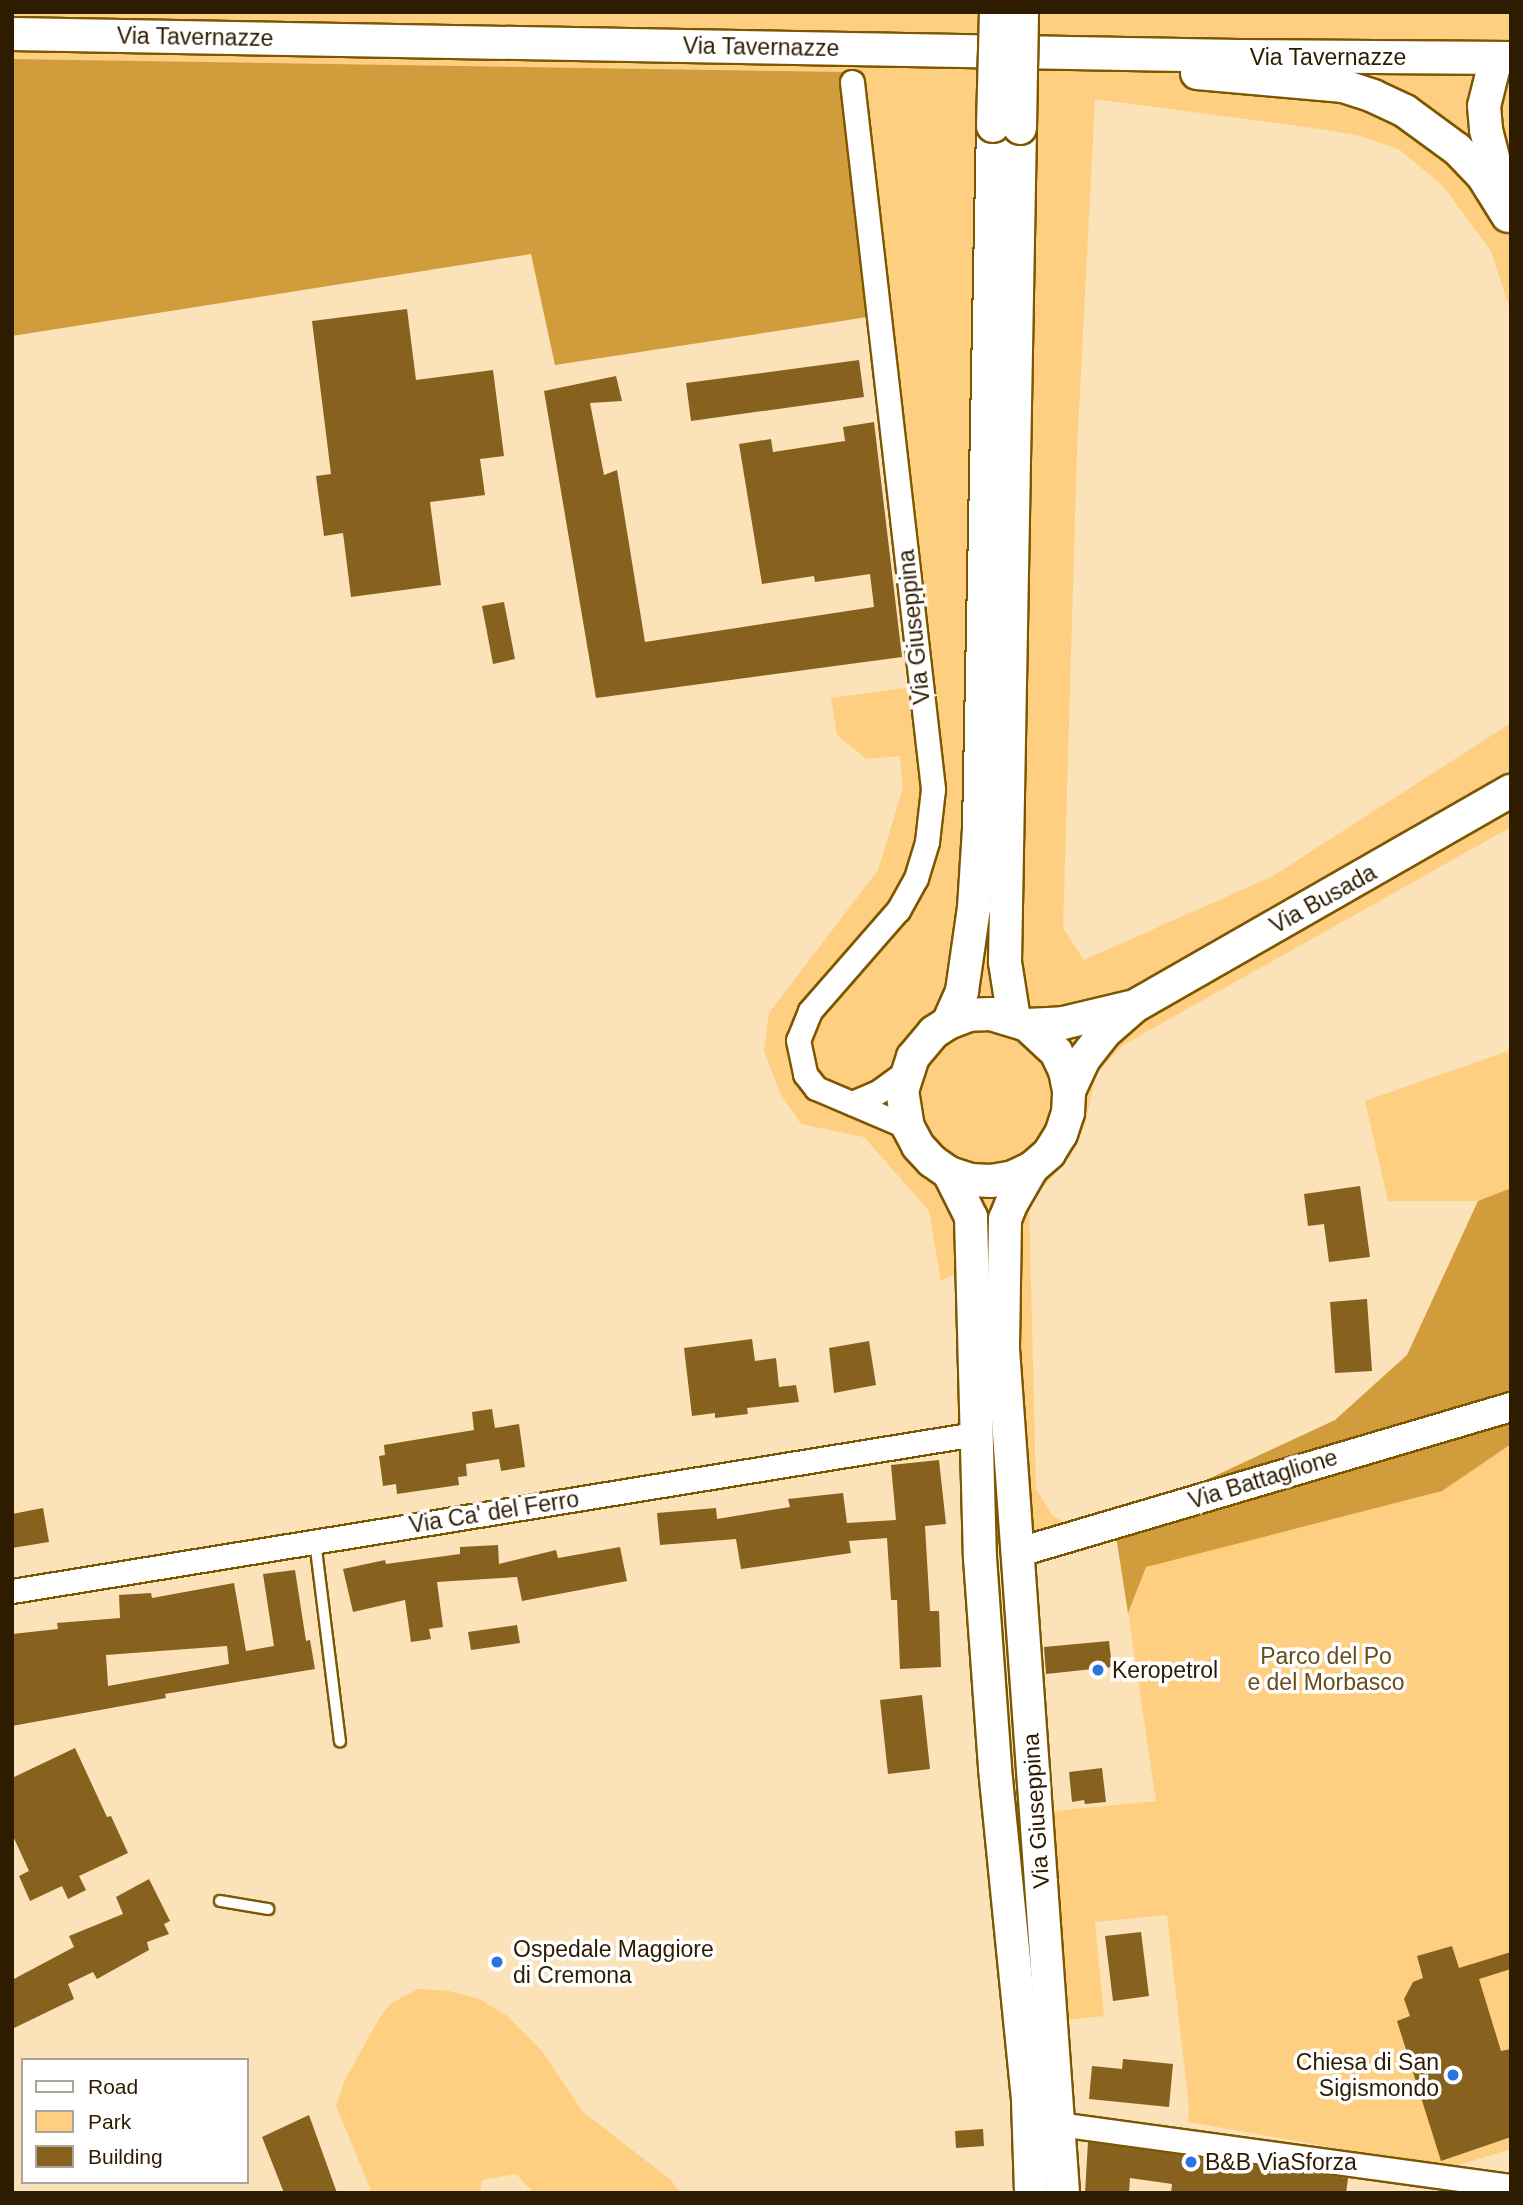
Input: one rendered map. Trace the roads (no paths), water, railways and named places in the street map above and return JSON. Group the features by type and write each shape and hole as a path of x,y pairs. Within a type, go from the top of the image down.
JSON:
{"main road":[{"path":"996,12 1007,127 1005,962 1021,1022"},
{"path":"948,1023 964,979 974,908 1007,127 1022,12"},
{"name":"Via Tavernazze","path":"12,34 1092,53 1506,64"},
{"path":"1092,53 1216,76 1343,86 1373,96 1405,111 1457,149 1483,176 1509,220"},
{"path":"1506,64 1484,106 1509,220"},
{"name":"Via Busada","path":"1069,1091 1084,1059 1104,1033 1135,1006 1511,791"},
{"name":"Via Busada","path":"1021,1022 1063,1023 1135,1006"},
{"path":"992,1014 1021,1022 1056,1052 1069,1091 1068,1113 1061,1134 1049,1153 1032,1168 1013,1177 992,1181 970,1180 949,1173 932,1161 918,1146 908,1127 902,1090 906,1072 922,1043 948,1023 970,1015 992,1014"},
{"name":"Via Giuseppina","path":"1032,1168 1005,1219 1003,1349 1063,2193"},
{"name":"Via Giuseppina","path":"949,1173 964,1198 972,1233 980,1558 995,1769 1028,2101 1031,2193"},
{"path":"975,1434 1007,1430"},
{"path":"980,1558 1016,1553"}],"street":[{"name":"Via Giuseppina","path":"852,82 933,789 927,842 916,878 898,911 810,1011 798,1040 806,1074 816,1088 908,1127"},
{"path":"852,1103 878,1092 906,1072"},
{"name":"Via Battaglione","path":"1016,1553 1511,1407"},
{"name":"Via Ca' del Ferro","path":"12,1591 975,1434"},
{"path":"1058,2124 1511,2186"}],"lane":[{"path":"314,1541 340,1741"},
{"path":"220,1900 268,1909"}],"place":[{"name":"Keropetrol","path":"1098,1670"},
{"name":"Ospedale Maggiore di Cremona","path":"497,1962"},
{"name":"Chiesa di San Sigismondo","path":"1453,2075"},
{"name":"B&B ViaSforza","path":"1191,2162"}],"park label":[{"name":"Parco del Po e del Morbasco","path":"1326,1669"}]}
